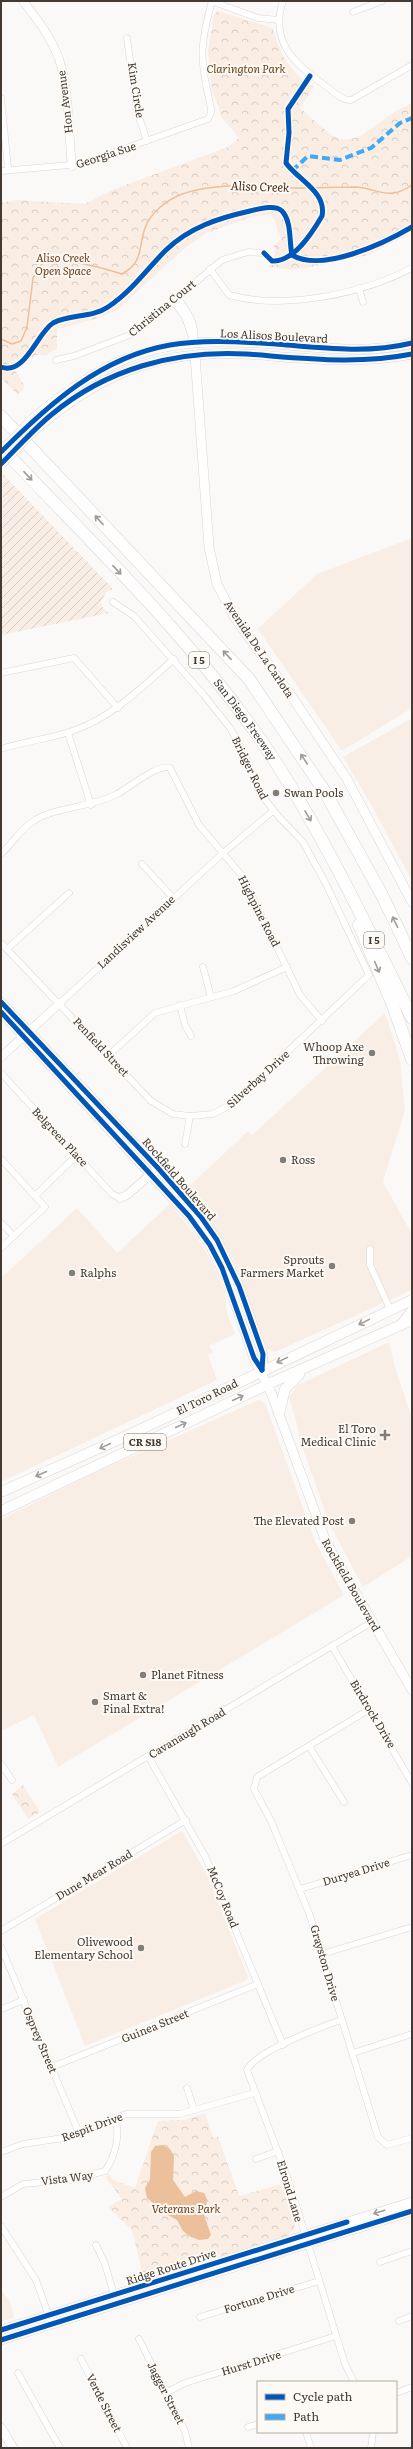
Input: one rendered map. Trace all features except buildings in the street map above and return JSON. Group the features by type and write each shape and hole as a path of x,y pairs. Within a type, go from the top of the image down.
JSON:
{"highway":[{"name":"I 5","path":"1,416 249,679 325,792 382,895 412,958"},
{"name":"San Diego Freeway","path":"1,448 166,622 206,668 271,755 333,856 412,1018"},
{"path":"357,904 360,928 392,1003 412,1059"}],"main road":[{"name":"Los Alisos Boulevard","path":"1,464 38,421 65,393 108,366 146,350 194,342 260,343 344,350 381,349 412,343"},
{"name":"Los Alisos Boulevard","path":"1,452 38,421 75,397 128,369 196,356 246,354 344,361 382,360 412,354"},
{"name":"Avenida De La Carlota","path":"196,356 209,547 217,584 235,618 292,697 346,779 412,902"},
{"name":"Rockfield Boulevard","path":"1,1002 26,1033 154,1171 210,1245 227,1280 254,1358 262,1370 268,1384 320,1530 333,1556 412,1690"},
{"name":"Rockfield Boulevard","path":"1,1012 26,1033"},
{"name":"El Toro Road","path":"1,1492 77,1458 390,1309 412,1300"},
{"path":"401,1325 412,1311"},
{"name":"El Toro Road","path":"1,1511 268,1384 412,1320"},
{"path":"279,1414 287,1386 310,1366"},
{"path":"77,1458 83,1472"},
{"name":"Ridge Route Drive","path":"306,2240 412,2202"},
{"name":"Ridge Route Drive","path":"1,2340 52,2324 115,2300 306,2240 412,2211"},
{"name":"Ridge Route Drive","path":"1,2330 49,2315 115,2300"},
{"path":"1,2428 13,2448"}],"street":[{"name":"Hon Avenue","path":"24,1 50,40 58,59 63,78 72,166"},
{"name":"Georgia Sue","path":"1,171 8,168 72,166 147,141 208,118 211,113 211,108 201,57 202,36 211,1"},
{"path":"211,1 258,18 279,20"},
{"path":"283,1 279,20 281,39 287,53 310,76 346,100 351,100 412,65"},
{"path":"353,12 382,1"},
{"name":"Kim Circle","path":"127,38 137,111 147,141"},
{"path":"1,98 8,168"},
{"name":"Christina Court","path":"56,360 74,356 135,333 210,269 234,255 248,252 264,253"},
{"path":"210,269 225,292 235,297 293,301 321,297 383,282 411,270"},
{"path":"360,288 363,302"},
{"name":"Avenida De La Carlota","path":"175,299 190,314 196,331 194,342 196,356"},
{"name":"Bridger Road","path":"113,602 134,616 174,659 239,741 254,780 273,811 303,842 326,884 369,975"},
{"path":"1,673 74,658 118,708"},
{"path":"1,748 68,733 92,724 118,708 174,659"},
{"path":"1,854 36,819 54,813 91,805 68,733"},
{"name":"Highpine Road","path":"91,805 117,794 158,769 166,766 174,772 190,812 199,825 243,877 303,999 322,1021"},
{"name":"Landisview Avenue","path":"1,1057 173,898 273,811"},
{"path":"142,864 173,898"},
{"path":"7,949 70,893"},
{"name":"Penfield Street","path":"1,943 60,1003 151,1101 173,1114 190,1116"},
{"path":"203,967 211,997"},
{"path":"109,1055 151,1016 164,1009 234,991 287,967"},
{"name":"Silverbay Drive","path":"190,1116 213,1114 232,1104 322,1021 369,975"},
{"path":"180,1004 185,1026 191,1036"},
{"name":"Belgreen Place","path":"1,1073 112,1194 120,1198"},
{"path":"185,1144 190,1116"},
{"path":"35,1196 77,1155"},
{"path":"1,1159 45,1207 1,1248"},
{"path":"120,1198 127,1195 154,1171"},
{"path":"1,1223 14,1236"},
{"path":"370,1249 370,1265 390,1309"},
{"name":"Cavanaugh Road","path":"1,1844 372,1622"},
{"name":"Birdrock Drive","path":"332,1646 412,1783"},
{"path":"344,1802 309,1746 370,1709"},
{"name":"Grayston Drive","path":"309,1746 263,1774 254,1783 254,1789 271,1821 300,1889 322,1954 378,2137 387,2145 412,2138"},
{"name":"McCoy Road","path":"148,1756 186,1820 214,1874 283,2045"},
{"path":"1,1764 12,1780"},
{"name":"Dune Mear Road","path":"1,1931 186,1820"},
{"name":"Duryea Drive","path":"300,1889 412,1855"},
{"path":"322,1954 412,1927"},
{"name":"Osprey Street","path":"1,1947 52,2067 78,2133"},
{"name":"Guinea Street","path":"52,2067 258,1984"},
{"path":"1,2009 24,2000"},
{"path":"283,2045 315,2029 342,2020"},
{"path":"353,2053 412,2034"},
{"name":"Elrond Lane","path":"283,2045 250,2064 247,2070 254,2092 278,2151 344,2364 353,2381"},
{"path":"187,2088 194,2110"},
{"name":"Respit Drive","path":"1,2152 23,2144 57,2140 115,2118 136,2113 167,2116 194,2110 254,2092"},
{"name":"Vista Way","path":"1,2197 23,2184 69,2180 105,2171 117,2139 118,2126 115,2118"},
{"path":"256,2159 278,2151"},
{"path":"1,2226 36,2280 52,2324"},
{"path":"96,2245 106,2264 115,2300"},
{"path":"380,2262 412,2251"},
{"name":"Fortune Drive","path":"200,2317 319,2281"},
{"path":"399,2321 412,2316"},
{"name":"Hurst Drive","path":"167,2392 185,2383 336,2336"},
{"name":"Jagger Street","path":"139,2339 167,2392 185,2431 190,2448"},
{"name":"Verde Street","path":"81,2359 127,2448"},
{"path":"18,2373 60,2448"},
{"path":"397,2393 412,2387"},
{"path":"248,2427 257,2424"},
{"path":"306,2433 311,2448"},
{"path":"372,2448 373,2433"}],"shaded area":[{"path":"3,474 113,589 107,591 101,601 103,608 109,613 1,635"},
{"path":"412,538 412,708 342,751 258,629 317,574"},
{"path":"412,718 412,881 372,806 343,757"},
{"path":"385,1013 400,1060 405,1110 383,1182 412,1234 412,1290 275,1352 267,1349 234,1261 222,1239 202,1210 185,1190 248,1131 252,1135"},
{"path":"170,1204 196,1236 211,1260 225,1291 227,1314 235,1334 209,1346 213,1352 208,1355 217,1380 1,1482 1,1278 77,1208 117,1253"},
{"path":"389,1342 395,1367 412,1418 412,1556 363,1587 330,1525 299,1438 298,1428 289,1397 298,1385"},
{"path":"259,1400 265,1403 315,1541 344,1595 58,1767 34,1715 1,1731 1,1519 101,1470"},
{"name":"Olivewood Elementary School","path":"182,1831 207,1875 248,1977 247,1980 85,2046 35,1919"},
{"path":"163,2145 170,2149 174,2156 173,2180 185,2197 196,2191 204,2193 207,2198 206,2207 203,2212 211,2235 208,2239 199,2240 189,2236 183,2231 177,2220 166,2214 147,2198 145,2188 150,2179 151,2152 155,2146"},
{"path":"1,2289 10,2302 14,2317 1,2322"}],"green space":[{"name":"Aliso Creek Open Space","path":"218,11 273,28 279,47 287,62 298,75 314,87 300,108 335,137 350,139 364,134 393,113 412,103 412,233 368,255 291,270 268,267 275,254 274,246 281,239 274,218 270,215 254,216 206,233 185,248 117,310 95,319 57,329 57,349 50,352 46,356 38,354 15,370 25,387 18,395 1,378 1,203 15,200 85,204 112,190 228,147 239,138 220,115 219,107 212,92 208,51 214,14"},
{"path":"23,1785 40,1812 28,1819 12,1794"},
{"name":"Veterans Park","path":"205,2113 213,2138 218,2137 239,2196 281,2184 295,2224 294,2230 287,2236 144,2280 132,2230 108,2207 122,2199 106,2178 109,2174 113,2180 135,2188 158,2121 184,2120"}],"waterway":[{"name":"Aliso Creek","path":"1,339 12,344 21,341 27,327 33,278 43,262 72,262 122,274 134,265 139,254 145,228 151,217 165,203 182,194 212,187 226,186 300,188 355,187 383,193 396,193 412,185"}],"marked path":[{"path":"292,171 308,156 340,160 371,148 400,123 412,118"}],"cycle path":[{"path":"264,253 272,261 288,257 308,238 322,216 320,200 316,193 286,163 289,133 288,109 310,76"},
{"path":"1,367 9,368 24,360 47,328 53,323 67,318 95,313 108,307 124,294 175,242 195,229 216,220 262,208 271,207 279,209 282,211 287,221 290,232 292,255 305,260 320,260 353,254 386,241 412,227"},
{"path":"1,452 57,400 78,385 99,371 121,360 145,351 170,345 196,342 250,342 344,349 378,348 412,343"},
{"path":"1,464 44,421 72,399 118,374 168,359 193,355 246,354 308,359 350,360 412,354"},
{"path":"1,1002 158,1168 201,1217 217,1240 239,1286 263,1354 262,1370"},
{"path":"1,1012 189,1216 210,1245 222,1268 254,1358 262,1370"},
{"path":"1,2340 412,2211"},
{"path":"1,2330 347,2222"}],"place":[{"name":"Swan Pools","path":"276,793"},
{"name":"Whoop Axe Throwing","path":"372,1053"},
{"name":"Ross","path":"283,1160"},
{"name":"Sprouts Farmers Market","path":"332,1266"},
{"name":"Ralphs","path":"72,1273"},
{"name":"El Toro Medical Clinic","path":"385,1435"},
{"name":"The Elevated Post","path":"352,1521"},
{"name":"Planet Fitness","path":"143,1675"},
{"name":"Smart & Final Extra!","path":"95,1702"},
{"name":"Olivewood Elementary School","path":"141,1948"}],"park label":[{"name":"Clarington Park","path":"246,69"}]}
